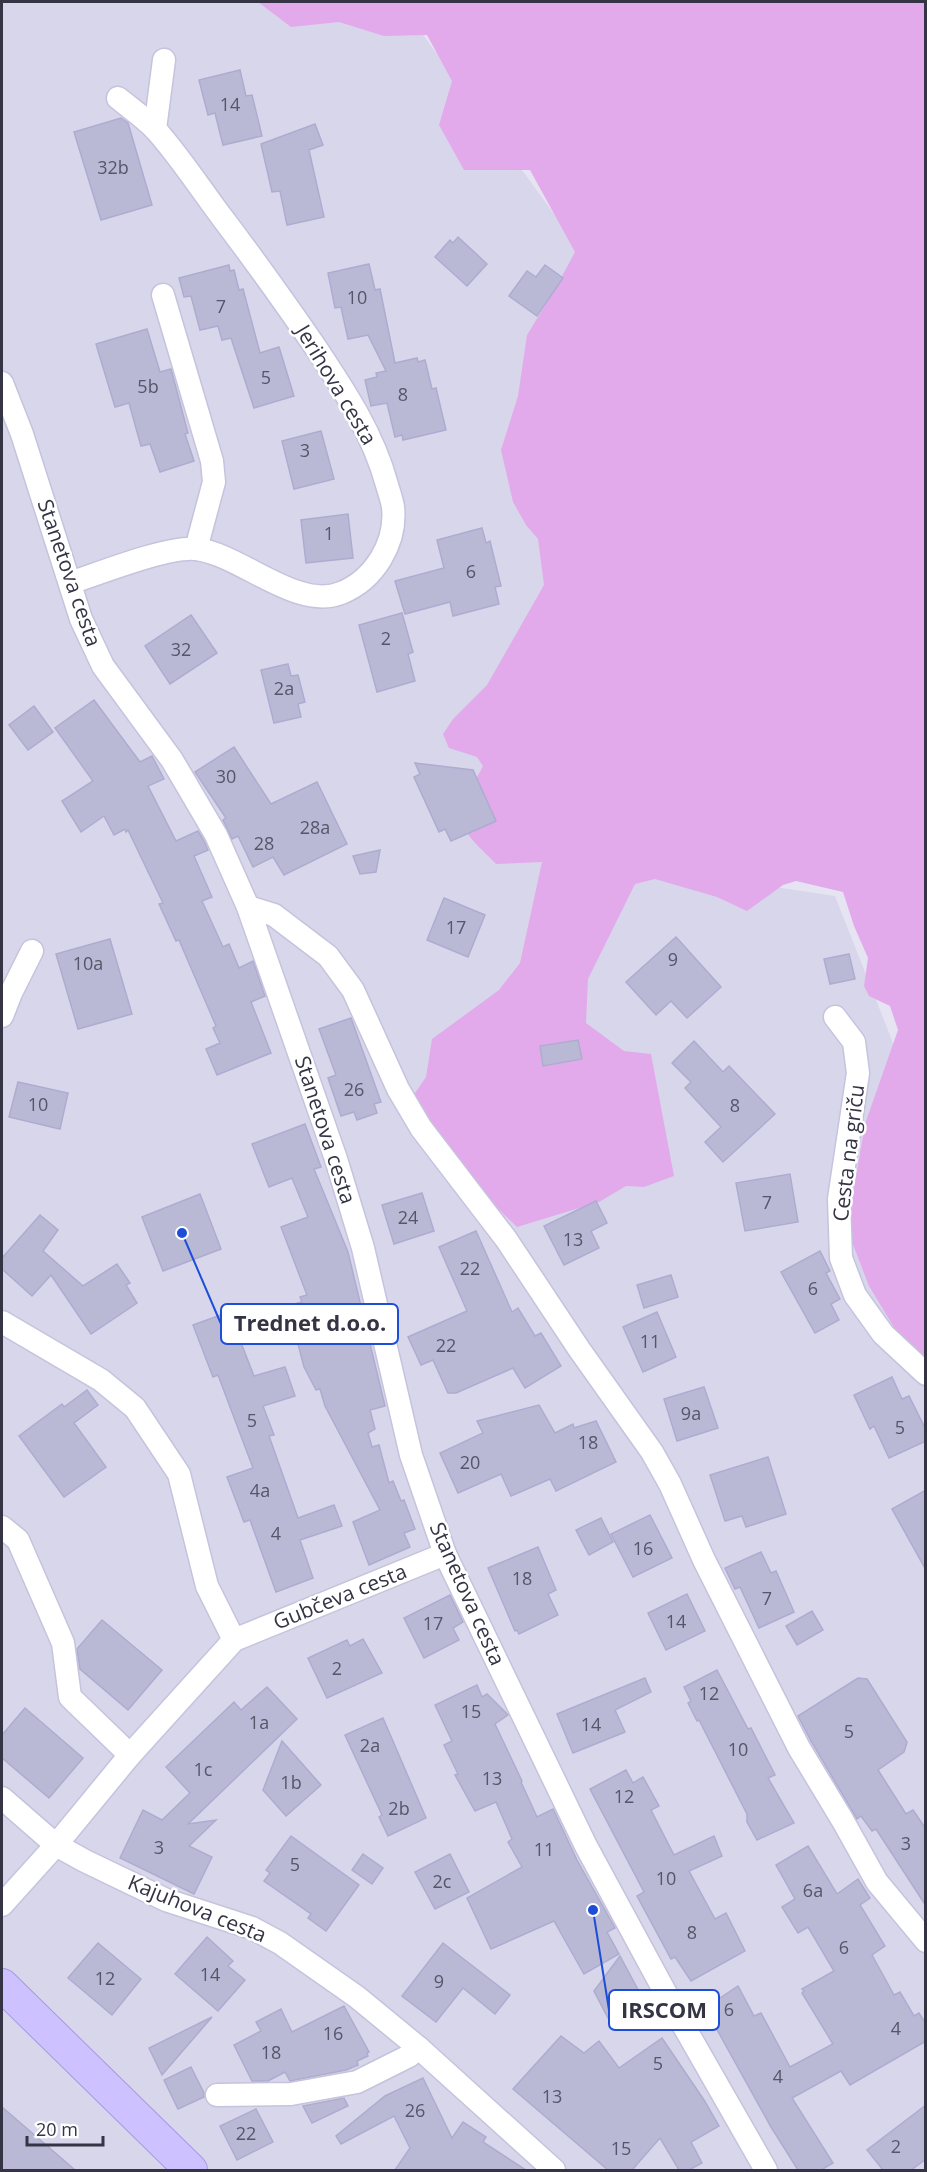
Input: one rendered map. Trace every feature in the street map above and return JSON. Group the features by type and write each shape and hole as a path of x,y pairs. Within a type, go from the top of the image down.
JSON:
{"main road":[{"path":"2,1985 190,2170"}],"street":[{"path":"155,129 164,60"},
{"name":"Jerihova cesta","path":"70,583 166,553 196,549 229,559 290,590 317,597 339,594 364,580 381,558 392,536 393,507 380,459 360,417 339,383 272,285 155,129 118,98"},
{"path":"163,295 212,461 214,482 196,549"},
{"name":"Stanetova cesta","path":"2,382 22,434 81,619 103,666 172,760 216,835 248,907 336,1159 360,1237 411,1455 445,1554 586,1846 678,2016 766,2170"},
{"path":"248,907 274,915 327,956 353,990 398,1089 421,1128 507,1239 579,1349 652,1452 670,1484 704,1560 799,1748 877,1882 926,1941"},
{"path":"2,1016 10,993 32,951"},
{"name":"Cesta na griču","path":"835,1017 854,1042 858,1073 839,1199 840,1258 855,1295 883,1334 926,1374"},
{"path":"2,1322 101,1380 135,1408 179,1474 207,1586 234,1640 130,1755 56,1845 2,1905"},
{"path":"2,1527 18,1540 63,1643 70,1697 130,1755"},
{"name":"Gubčeva cesta","path":"234,1640 445,1554"},
{"name":"Kajuhova cesta","path":"2,1798 56,1845 166,1900 252,1928 280,1943 357,1997 419,2048 554,2170"},
{"path":"217,2095 291,2094 357,2082 409,2056 419,2048"}],"shaded area":[{"path":"2,2 399,2 582,252 553,569 504,846 835,896 925,1124 925,2170 2,2170"},
{"path":"258,2 925,2 925,1357 895,1329 869,1286 852,1242 851,1206 865,1124 898,1030 890,1006 869,996 864,986 868,958 843,892 796,881 783,885 747,911 717,897 655,879 635,884 588,979 586,1023 624,1051 651,1054 674,1176 644,1187 626,1186 599,1202 517,1227 486,1197 447,1152 413,1096 426,1077 432,1039 499,990 520,963 542,862 496,864 470,837 464,819 464,810 483,766 477,757 449,748 443,734 453,719 487,685 544,585 538,539 526,525 513,502 501,450 518,396 527,335 575,252 530,170 464,170 439,125 452,81 427,35 384,36 339,22 291,27"}],"building":[{"path":"240,70 246,96 252,95 262,136 223,145 215,113 208,115 199,80"},
{"path":"121,118 128,123 152,205 101,220 74,132"},
{"path":"315,124 323,145 309,150 324,217 287,225 280,191 272,192 261,144"},
{"path":"458,237 487,264 467,286 435,257 450,240 453,243"},
{"path":"369,264 375,290 380,289 395,363 417,358 418,362 425,360 432,389 436,388 446,430 403,440 402,435 395,437 387,403 371,406 365,380 377,377 376,373 386,371 368,335 348,339 341,307 335,308 328,273"},
{"path":"229,265 230,271 234,270 239,290 243,289 260,353 279,347 294,396 254,408 231,338 222,340 218,326 200,330 191,296 184,297 179,278"},
{"path":"545,265 563,278 537,316 509,296 527,271 536,277"},
{"path":"147,329 160,372 171,369 188,433 185,434 194,461 160,472 150,444 141,446 129,403 115,407 96,344"},
{"path":"321,431 334,479 294,489 282,441"},
{"path":"348,514 353,558 306,563 301,520"},
{"path":"482,528 486,543 490,541 501,586 495,587 499,604 453,616 450,602 405,614 395,581 444,568 437,540"},
{"path":"402,613 413,652 408,654 415,681 377,692 359,625"},
{"path":"191,615 217,653 170,684 145,646"},
{"path":"288,664 291,676 298,675 305,702 298,704 301,717 274,723 261,670"},
{"path":"94,700 140,762 152,756 164,779 148,786 176,841 198,831 204,841 208,850 194,856 212,897 202,901 223,947 229,944 239,968 253,961 265,996 251,1002 271,1053 217,1075 206,1049 220,1043 213,1028 216,1026 179,940 176,941 159,904 163,903 128,830 126,832 125,829 114,835 104,816 81,832 62,801 93,781 55,728"},
{"path":"34,706 53,732 28,750 9,725"},
{"path":"234,747 271,804 317,782 347,844 284,875 273,857 253,867 238,836 232,839 223,820 226,818 195,772"},
{"path":"415,763 473,770 496,821 451,841 445,829 439,832 414,777 420,774"},
{"path":"380,850 376,872 360,874 353,856"},
{"path":"444,898 485,915 468,957 427,940"},
{"path":"676,937 721,987 687,1018 671,1001 656,1015 626,982"},
{"path":"110,939 132,1014 78,1029 56,954"},
{"path":"849,954 855,979 830,984 824,959"},
{"path":"351,1018 381,1102 374,1104 377,1113 357,1120 354,1112 341,1116 328,1078 336,1075 319,1029"},
{"path":"578,1040 582,1059 543,1066 540,1046"},
{"path":"694,1041 723,1072 729,1066 775,1114 723,1162 705,1142 721,1127 685,1088 691,1082 672,1063"},
{"path":"18,1082 68,1093 60,1129 9,1117"},
{"path":"305,1124 321,1167 314,1169 348,1252 385,1406 370,1410 375,1429 368,1433 372,1447 379,1445 389,1483 393,1481 401,1501 404,1500 415,1529 404,1533 410,1547 369,1565 353,1522 380,1510 325,1406 320,1389 316,1390 304,1367 292,1321 298,1320 294,1304 302,1302 300,1297 307,1295 281,1227 308,1217 292,1178 269,1187 252,1144"},
{"path":"790,1174 798,1222 745,1231 736,1183"},
{"path":"422,1193 434,1231 394,1244 382,1205"},
{"path":"200,1194 221,1249 163,1271 142,1217"},
{"path":"596,1201 607,1223 591,1231 599,1248 564,1265 544,1226"},
{"path":"40,1215 58,1230 43,1251 83,1286 117,1264 130,1283 126,1285 137,1303 91,1334 51,1275 32,1296 2,1269 2,1258"},
{"path":"476,1231 512,1312 518,1308 535,1336 541,1333 561,1366 525,1388 513,1368 456,1393 448,1393 433,1360 421,1365 408,1337 467,1311 439,1247"},
{"path":"820,1251 830,1271 826,1273 840,1299 831,1304 839,1320 815,1333 781,1272"},
{"path":"671,1275 678,1297 644,1308 637,1285"},
{"path":"229,1312 254,1376 285,1367 295,1396 263,1406 274,1435 269,1436 298,1518 334,1505 342,1526 300,1540 313,1578 276,1592 250,1520 244,1522 227,1477 253,1468 218,1375 213,1377 193,1325"},
{"path":"657,1312 676,1357 643,1372 623,1327"},
{"path":"892,1377 902,1399 909,1396 926,1430 926,1441 889,1458 874,1426 870,1429 854,1395"},
{"path":"704,1387 718,1428 677,1441 664,1399"},
{"path":"87,1390 98,1405 74,1423 106,1467 64,1497 19,1436 62,1404 64,1407"},
{"path":"539,1405 555,1433 573,1424 574,1428 596,1421 616,1462 556,1491 550,1479 511,1496 501,1474 458,1493 440,1453 483,1433 477,1421"},
{"path":"768,1457 786,1514 746,1527 742,1516 725,1521 710,1475"},
{"path":"926,1490 926,1570 892,1509"},
{"path":"650,1515 672,1558 633,1577 611,1534"},
{"path":"601,1518 613,1542 589,1555 576,1530"},
{"path":"538,1547 556,1590 548,1594 558,1615 519,1634 517,1630 515,1631 488,1568"},
{"path":"761,1552 771,1573 776,1571 794,1612 759,1628 740,1587 735,1589 725,1568"},
{"path":"687,1594 705,1631 666,1650 648,1613"},
{"path":"450,1595 463,1622 453,1628 459,1640 424,1658 404,1618"},
{"path":"812,1611 823,1630 797,1645 786,1626"},
{"path":"102,1620 162,1670 128,1710 80,1669 77,1649"},
{"path":"363,1639 382,1673 327,1698 308,1658 347,1640 350,1646"},
{"path":"717,1670 775,1775 768,1778 794,1823 757,1840 747,1822 747,1814 688,1703 691,1701 684,1687"},
{"path":"645,1678 651,1692 615,1710 625,1732 573,1753 557,1714"},
{"path":"858,1678 867,1679 907,1742 904,1752 878,1770 906,1814 913,1810 926,1829 926,1906 876,1829 872,1831 861,1816 857,1819 798,1716"},
{"path":"477,1685 482,1697 487,1694 508,1715 495,1724 537,1817 553,1809 577,1860 615,1928 607,1932 619,1954 584,1974 554,1921 491,1949 467,1898 522,1867 508,1842 512,1839 496,1802 475,1811 455,1775 458,1774 444,1745 452,1741 435,1705"},
{"path":"267,1687 297,1719 188,1824 216,1820 189,1846 212,1857 194,1894 120,1858 143,1810 162,1820 190,1793 166,1767 234,1702 241,1710"},
{"path":"25,1708 83,1758 49,1798 2,1758 2,1735"},
{"path":"383,1718 426,1818 388,1836 379,1817 382,1815 345,1735"},
{"path":"282,1741 321,1785 286,1816 263,1790"},
{"path":"626,1770 633,1783 643,1777 659,1806 651,1810 674,1855 714,1836 722,1856 689,1871 715,1919 726,1913 745,1951 691,1981 675,1957 671,1959 637,1896 644,1892 590,1789"},
{"path":"291,1836 359,1885 326,1931 308,1918 311,1914 264,1881 270,1873 266,1870"},
{"path":"808,1846 837,1894 858,1879 870,1898 860,1905 885,1946 872,1955 894,1995 900,1992 914,2016 919,2013 926,2024 926,2041 850,2085 841,2071 792,2098 833,2163 821,2170 798,2170 771,2127 705,2008 738,1986 754,2016 761,2013 790,2067 833,2044 802,1993 804,1991 802,1989 834,1971 808,1927 798,1933 782,1907 795,1899 776,1865"},
{"path":"363,1854 383,1868 372,1884 352,1870"},
{"path":"450,1854 469,1892 435,1909 415,1872"},
{"path":"207,1937 233,1961 228,1966 245,1980 218,2011 175,1974"},
{"path":"98,1943 141,1979 112,2015 68,1978"},
{"path":"443,1943 510,1995 495,2014 463,1988 436,2022 402,1996"},
{"path":"620,1956 643,1999 608,2018 594,1991"},
{"path":"344,2006 369,2052 368,2056 357,2061 358,2065 346,2070 290,2081 285,2072 268,2081 252,2081 234,2045 261,2031 256,2022 281,2009 292,2032"},
{"path":"212,2017 162,2075 149,2048"},
{"path":"561,2036 584,2053 599,2041 619,2068 662,2038 719,2126 691,2142 702,2163 689,2170 679,2170 660,2138 632,2170 608,2170 513,2089"},
{"path":"191,2067 204,2097 178,2109 164,2080"},
{"path":"423,2078 452,2138 463,2122 486,2137 483,2142 526,2170 395,2170 410,2148 394,2116 341,2144 336,2136 385,2096"},
{"path":"344,2098 348,2106 312,2123 303,2106"},
{"path":"926,2105 926,2159 911,2170 883,2170 867,2150"},
{"path":"2,2107 75,2170 2,2170"},
{"path":"256,2109 273,2142 237,2160 220,2126"}],"place":[{"name":"Trednet d.o.o.","path":"182,1233"},
{"name":"IRSCOM","path":"593,1910"}]}
